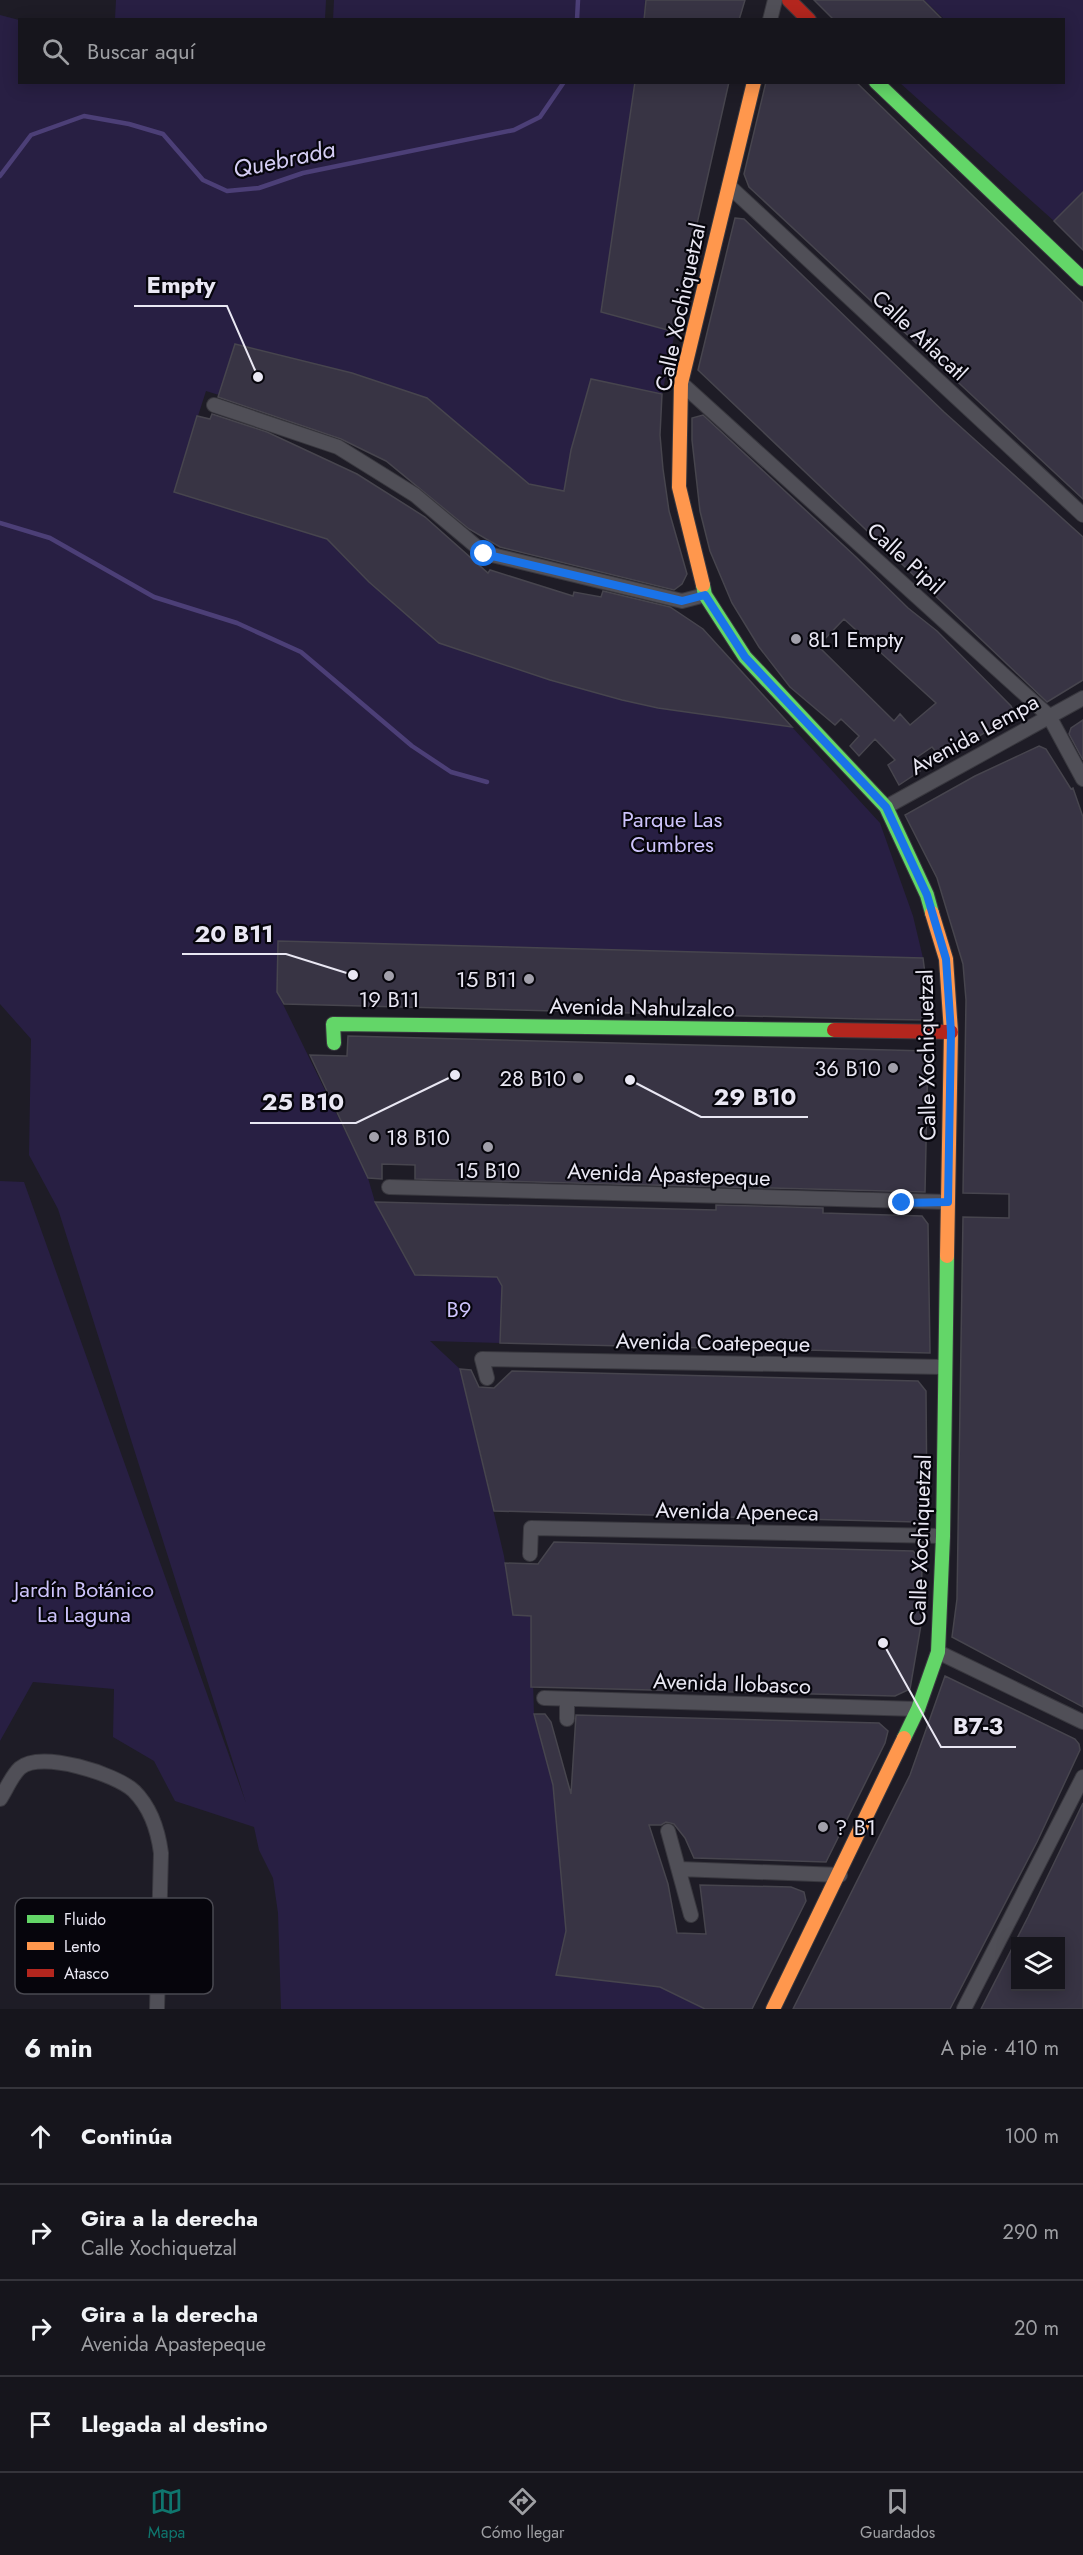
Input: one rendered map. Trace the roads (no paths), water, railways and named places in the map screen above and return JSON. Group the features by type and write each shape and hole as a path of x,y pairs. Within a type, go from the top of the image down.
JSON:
{"street":[{"path":"770,18 775,0"},
{"path":"789,0 807,18"},
{"name":"Calle Xochiquetzal","path":"754,84 681,383 679,487 705,595 745,657 886,807 927,895 946,959 951,1032 938,1652 918,1709 840,1875 773,2009"},
{"path":"878,84 1083,279"},
{"name":"Calle Atlacatl","path":"729,186 1083,515"},
{"name":"Calle Pipil","path":"681,383 1049,716 1083,780"},
{"path":"214,405 338,447 415,495 484,554 682,601 705,595"},
{"name":"Avenida Lempa","path":"886,807 1083,698"},
{"name":"Avenida Nahulzalco","path":"334,1043 333,1024 951,1032"},
{"name":"Avenida Apastepeque","path":"389,1186 948,1202"},
{"name":"Avenida Coatepeque","path":"487,1378 482,1359 944,1367"},
{"name":"Avenida Apeneca","path":"530,1554 531,1528 942,1536"},
{"path":"938,1652 1083,1722"},
{"name":"Avenida Ilobasco","path":"544,1698 918,1709"},
{"path":"567,1699 567,1719"},
{"path":"0,1799 20,1767 38,1760 72,1765 103,1775 133,1790 148,1810 158,1829 161,1854 160,1898"},
{"path":"964,2009 1083,1777"},
{"path":"668,1831 691,1915"},
{"path":"679,1869 840,1875"},
{"path":"157,1994 157,2009"}],"waterway":[{"name":"Quebrada","path":"577,18 578,0"},
{"name":"Quebrada","path":"0,176 31,135 84,116 129,124 163,134 203,180 227,191 259,188 303,173 514,130 540,117 563,84"},
{"path":"0,523 50,538 154,597 237,623 301,652 412,746 451,772 487,782"}],"place":[{"name":"Empty","path":"258,377"},
{"name":"8L1 Empty","path":"796,639"},
{"name":"20 B11","path":"353,975"},
{"name":"19 B11","path":"389,976"},
{"name":"15 B11","path":"529,979"},
{"name":"36 B10","path":"893,1068"},
{"name":"25 B10","path":"455,1075"},
{"name":"28 B10","path":"578,1078"},
{"name":"29 B10","path":"630,1080"},
{"name":"18 B10","path":"374,1137"},
{"name":"15 B10","path":"488,1147"},
{"name":"B7-3","path":"883,1643"},
{"name":"? B1","path":"823,1827"}],"park label":[{"name":"Parque Las Cumbres","path":"672,832"},
{"name":"B9","path":"459,1309"},
{"name":"Jardín Botánico La Laguna","path":"84,1602"}]}
